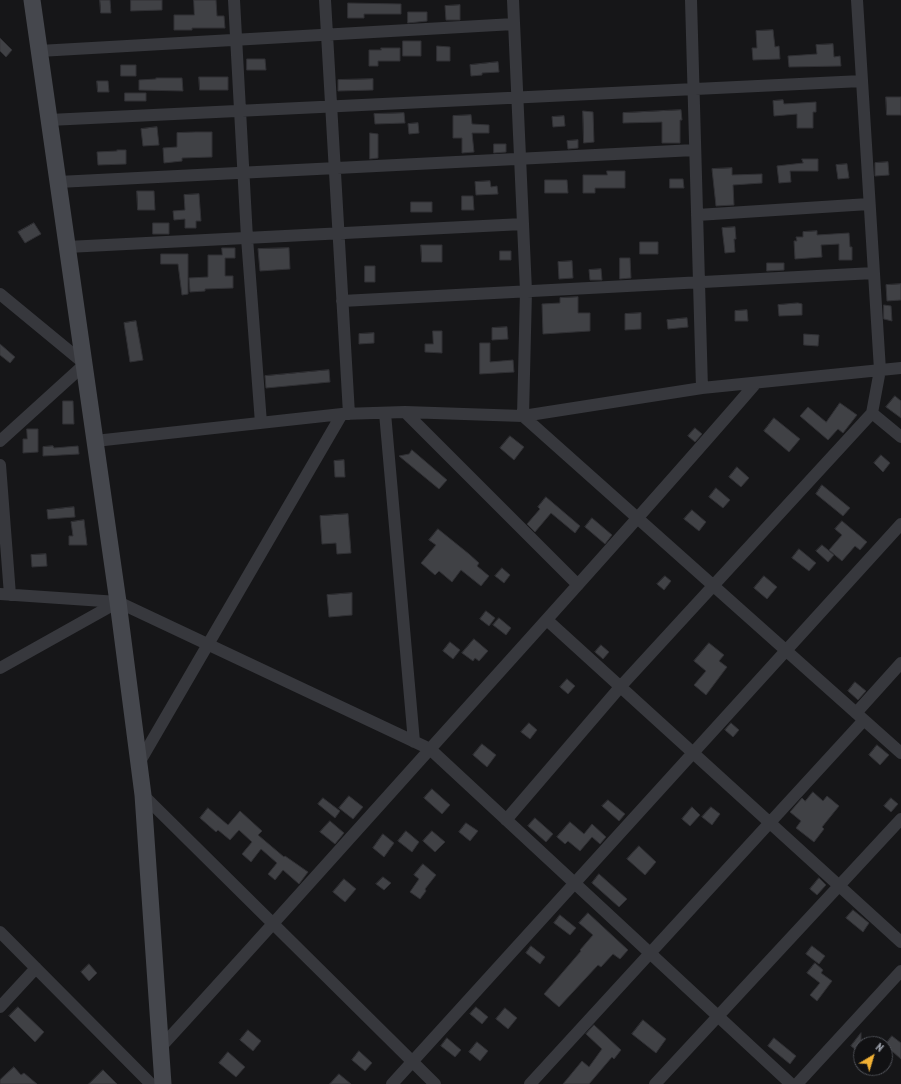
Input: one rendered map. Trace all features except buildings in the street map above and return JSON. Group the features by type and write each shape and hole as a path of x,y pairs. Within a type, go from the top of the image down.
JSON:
{"street":[{"path":"32,0 85,364 143,795 163,1084"},
{"path":"234,0 247,238 261,423"},
{"path":"139,763 207,645 345,414 339,234 325,0"},
{"path":"513,0 526,291 523,416 901,753"},
{"path":"691,0 702,388"},
{"path":"506,820 621,686 872,413 880,370 857,0"},
{"path":"39,51 514,24"},
{"path":"49,120 862,81"},
{"path":"58,182 695,150"},
{"path":"697,215 869,204"},
{"path":"68,247 523,224"},
{"path":"342,301 874,272"},
{"path":"1,298 85,364"},
{"path":"0,442 85,364"},
{"path":"95,441 345,414 405,412 523,416 702,388 901,368"},
{"path":"160,1048 274,925 430,749 639,519 756,383"},
{"path":"385,412 414,742"},
{"path":"405,412 578,585"},
{"path":"872,413 901,437"},
{"path":"0,465 5,595 118,602 430,749 791,1084"},
{"path":"392,1084 901,524"},
{"path":"0,668 118,602"},
{"path":"547,620 901,942"},
{"path":"530,1084 770,823 860,717 901,663"},
{"path":"143,795 435,1084"},
{"path":"655,1084 901,819"},
{"path":"0,932 151,1084"},
{"path":"0,1007 36,968"},
{"path":"797,1084 901,971"}]}
